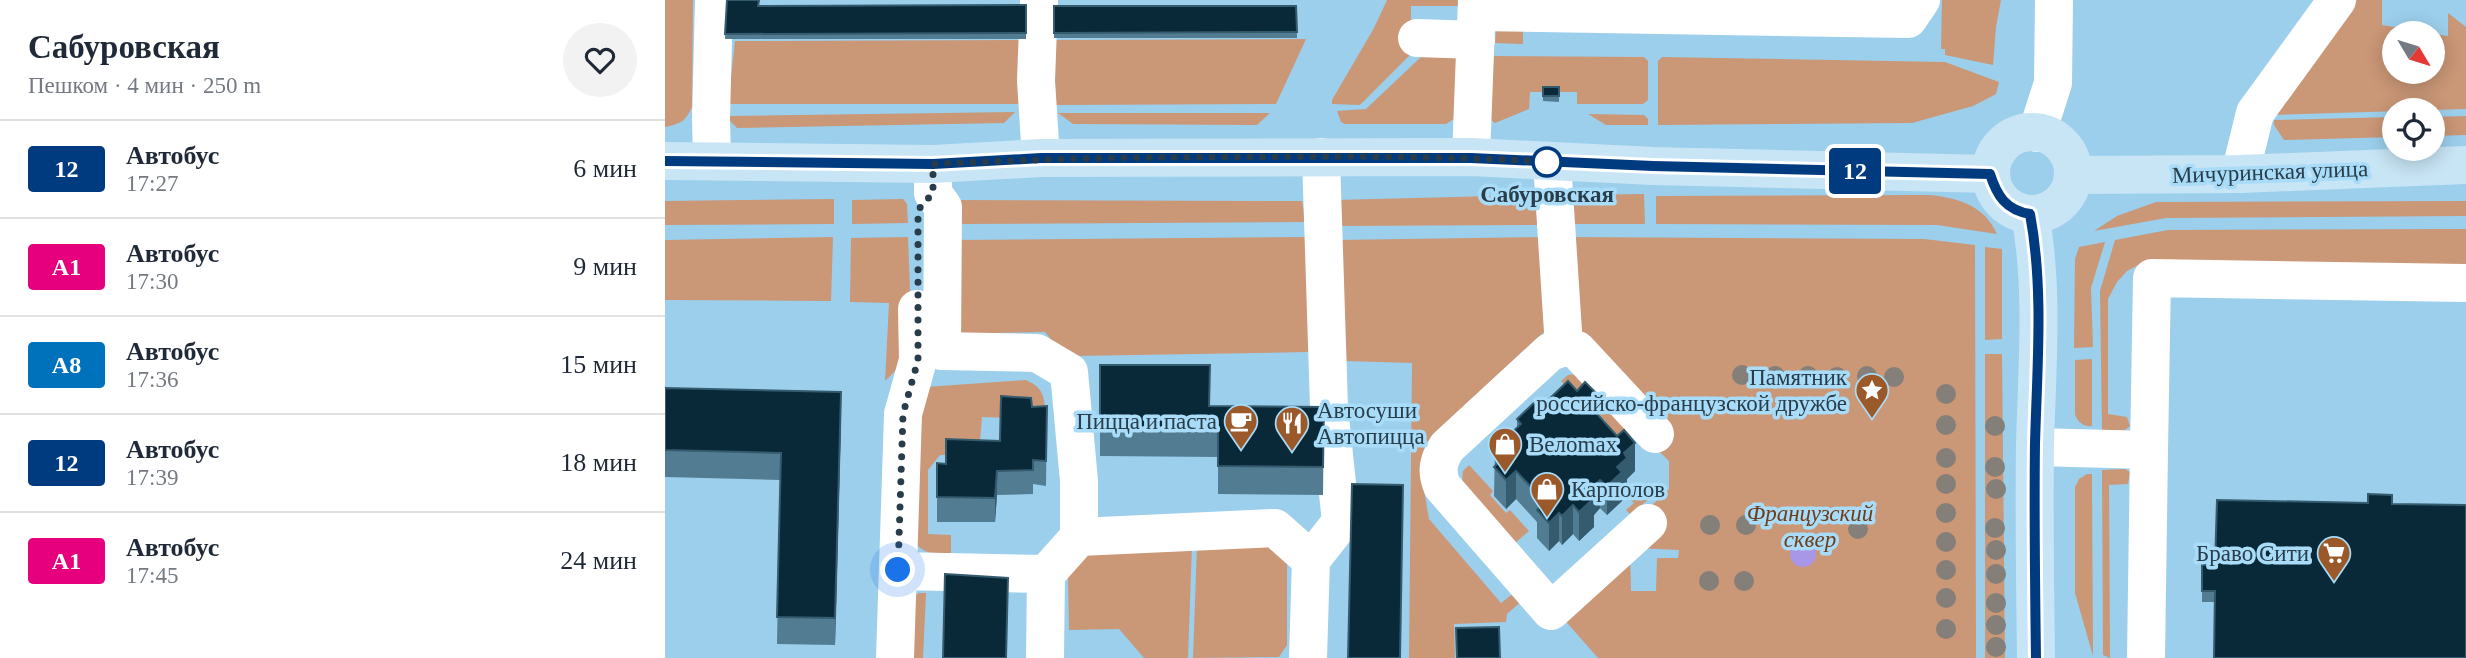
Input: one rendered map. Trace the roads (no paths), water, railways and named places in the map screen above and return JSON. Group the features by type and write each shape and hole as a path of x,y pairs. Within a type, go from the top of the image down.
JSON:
{"main road":[{"path":"2027,132 2037,133 2050,136 2062,144 2069,153 2074,175 2068,194 2059,205 2047,212 2030,214 2009,207 1999,198 1990,174 1992,160 2011,137 2027,132"},
{"path":"665,161 712,160 933,179 1041,158 1471,158 1990,174"},
{"name":"Мичуринская улица","path":"2074,175 2240,174 2466,165"},
{"path":"2030,214 2035,241 2038,352 2035,447 2036,658"}],"street":[{"path":"712,160 714,0"},
{"path":"1039,0 1036,81 1041,158"},
{"path":"1417,38 1477,17 1908,19 1921,0"},
{"path":"2037,133 2053,83 2054,0"},
{"path":"2240,174 2255,113 2337,0"},
{"path":"1471,158 1477,17"},
{"path":"1308,658 1311,560 1341,522 1329,407 1321,157"},
{"path":"1552,162 1564,346"},
{"path":"933,179 943,206 942,351 1037,353 1069,372 1079,481 1079,537 1046,574 1045,658"},
{"path":"895,658 903,414 918,360 918,210 933,179"},
{"path":"2146,658 2152,278 2466,283"},
{"path":"1648,523 1551,611 1442,486 1438,468 1447,447 1550,352 1564,346 1577,350 1655,434"},
{"path":"2035,447 2149,450"},
{"path":"1079,537 1275,528 1311,560"},
{"path":"898,570 1046,574"}],"place":[{"name":"Сабуровская","path":"1547,162"},
{"name":"Памятник российско-французской дружбе","path":"1872,420"},
{"name":"Пицца и паста","path":"1241,451"},
{"name":"Автосуши Автопицца","path":"1292,453"},
{"name":"Велоmax","path":"1505,474"},
{"name":"Карполов","path":"1547,519"},
{"name":"Браво Сити","path":"2334,583"}],"park label":[{"name":"Французский сквер","path":"1810,526"}]}
